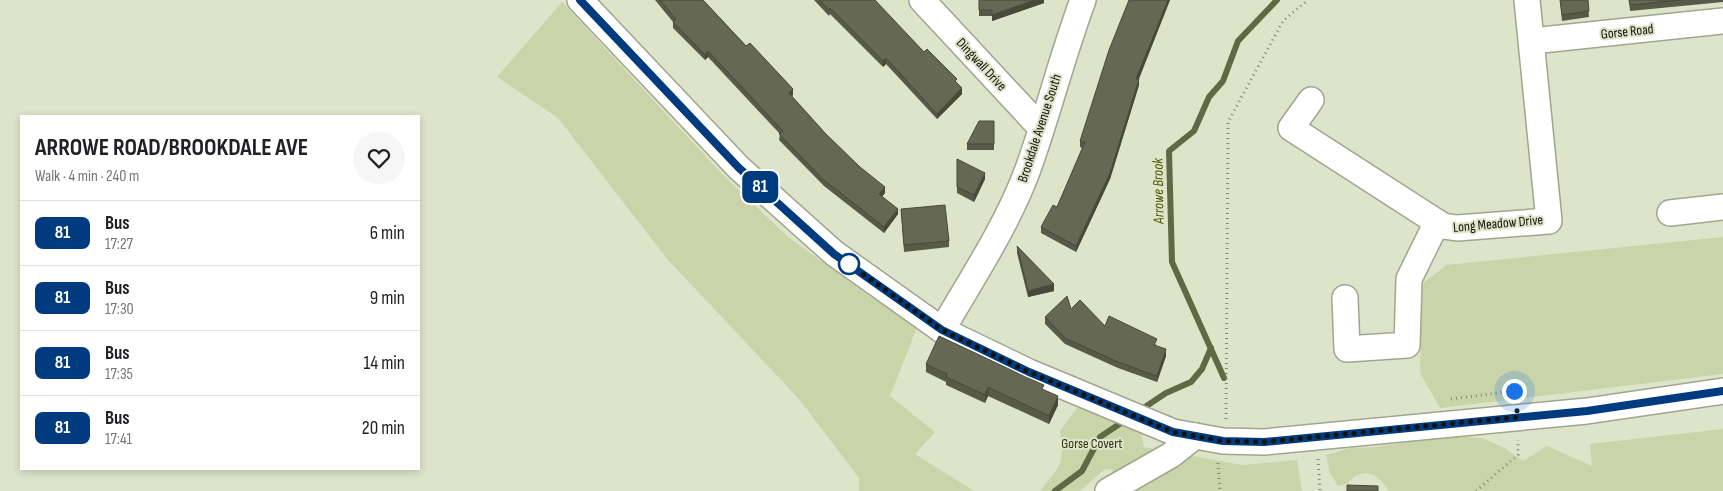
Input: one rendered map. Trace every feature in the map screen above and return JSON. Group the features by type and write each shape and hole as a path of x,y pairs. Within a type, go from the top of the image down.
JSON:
{"street":[{"path":"580,0 739,168 834,254 942,330 1029,372 1173,432 1212,433 1247,442 1279,440 1587,411 1723,391"},
{"name":"Dingwall Drive","path":"922,0 1041,128"},
{"name":"Brookdale Avenue South","path":"942,330 1000,229 1027,171 1062,56 1083,0"},
{"name":"Long Meadow Drive","path":"1310,100 1291,128 1443,226 1456,228 1549,221 1527,0"},
{"name":"Gorse Road","path":"1532,42 1723,21"},
{"path":"1670,214 1723,207"},
{"path":"1345,298 1347,349 1407,345 1408,279 1437,222"},
{"path":"1108,491 1212,433"}],"path":[{"path":"1220,491 1212,433 1228,122 1283,21 1308,0"},
{"path":"1447,400 1514,391 1518,417 1518,454 1476,491"},
{"path":"1317,436 1320,491"}],"green space":[{"path":"562,2 724,176 788,237 874,299 918,325 890,396 935,432 915,454 974,491 859,491 859,478 799,399 668,260 558,118 497,77"},
{"path":"1723,237 1723,374 1440,408 1420,373 1422,284 1446,265"},
{"name":"Gorse Covert","path":"1077,408 1089,409 1140,428 1144,447 1242,465 1297,460 1302,491 1102,491 1113,470 1105,469 1080,491 1040,491 1059,464 1062,451 1060,431"},
{"path":"1723,429 1723,491 1389,491 1375,476 1364,473 1353,478 1347,484 1338,486 1330,473 1326,455 1351,448 1377,447 1448,436 1482,438 1503,447 1523,461 1547,446 1592,466 1590,444"}],"building":[{"path":"660,0 703,0 746,46 750,43 793,89 789,93 825,133 860,167 885,187 879,194 898,209 884,227 824,180 779,134 783,131 708,51 705,55 673,22 676,19"},
{"path":"820,0 875,0 924,52 927,49 957,79 955,81 962,88 937,114 886,58 883,61"},
{"path":"979,0 1035,0 992,15 992,10 979,10"},
{"path":"1129,0 1168,0 1136,79 1139,79 1110,173 1076,246 1041,227 1053,205 1057,207 1085,142 1080,141 1109,50"},
{"path":"1560,0 1588,0 1589,11 1562,15"},
{"path":"1629,0 1681,0 1630,5"},
{"path":"979,121 994,121 994,144 967,144"},
{"path":"957,159 985,173 974,195 957,187"},
{"path":"945,205 949,241 904,245 901,209"},
{"path":"1017,246 1054,284 1028,291"},
{"path":"1067,296 1071,309 1080,300 1105,326 1109,316 1157,339 1154,345 1166,349 1157,376 1118,362 1065,338 1045,317"},
{"path":"939,336 1044,385 1042,389 1058,396 1049,416 988,387 985,395 946,377 947,374 926,364"},
{"path":"1347,485 1378,486 1378,491 1347,491"}],"waterway":[{"name":"Arrowe Brook","path":"1224,378 1172,262 1169,151 1194,131 1209,97 1223,81 1238,41 1277,0"},
{"path":"1139,411 1166,393 1191,382 1202,369 1211,348"},
{"path":"1055,491 1082,471 1100,437 1127,419"}],"bus line":[{"name":"81","path":"580,0 739,168 834,254 942,330 1029,372 1173,432 1223,441 1264,442 1587,411 1723,391"}],"route":[{"path":"849,264 942,330 1029,372 1173,432 1223,441 1264,442 1518,417 1514,391"}]}
